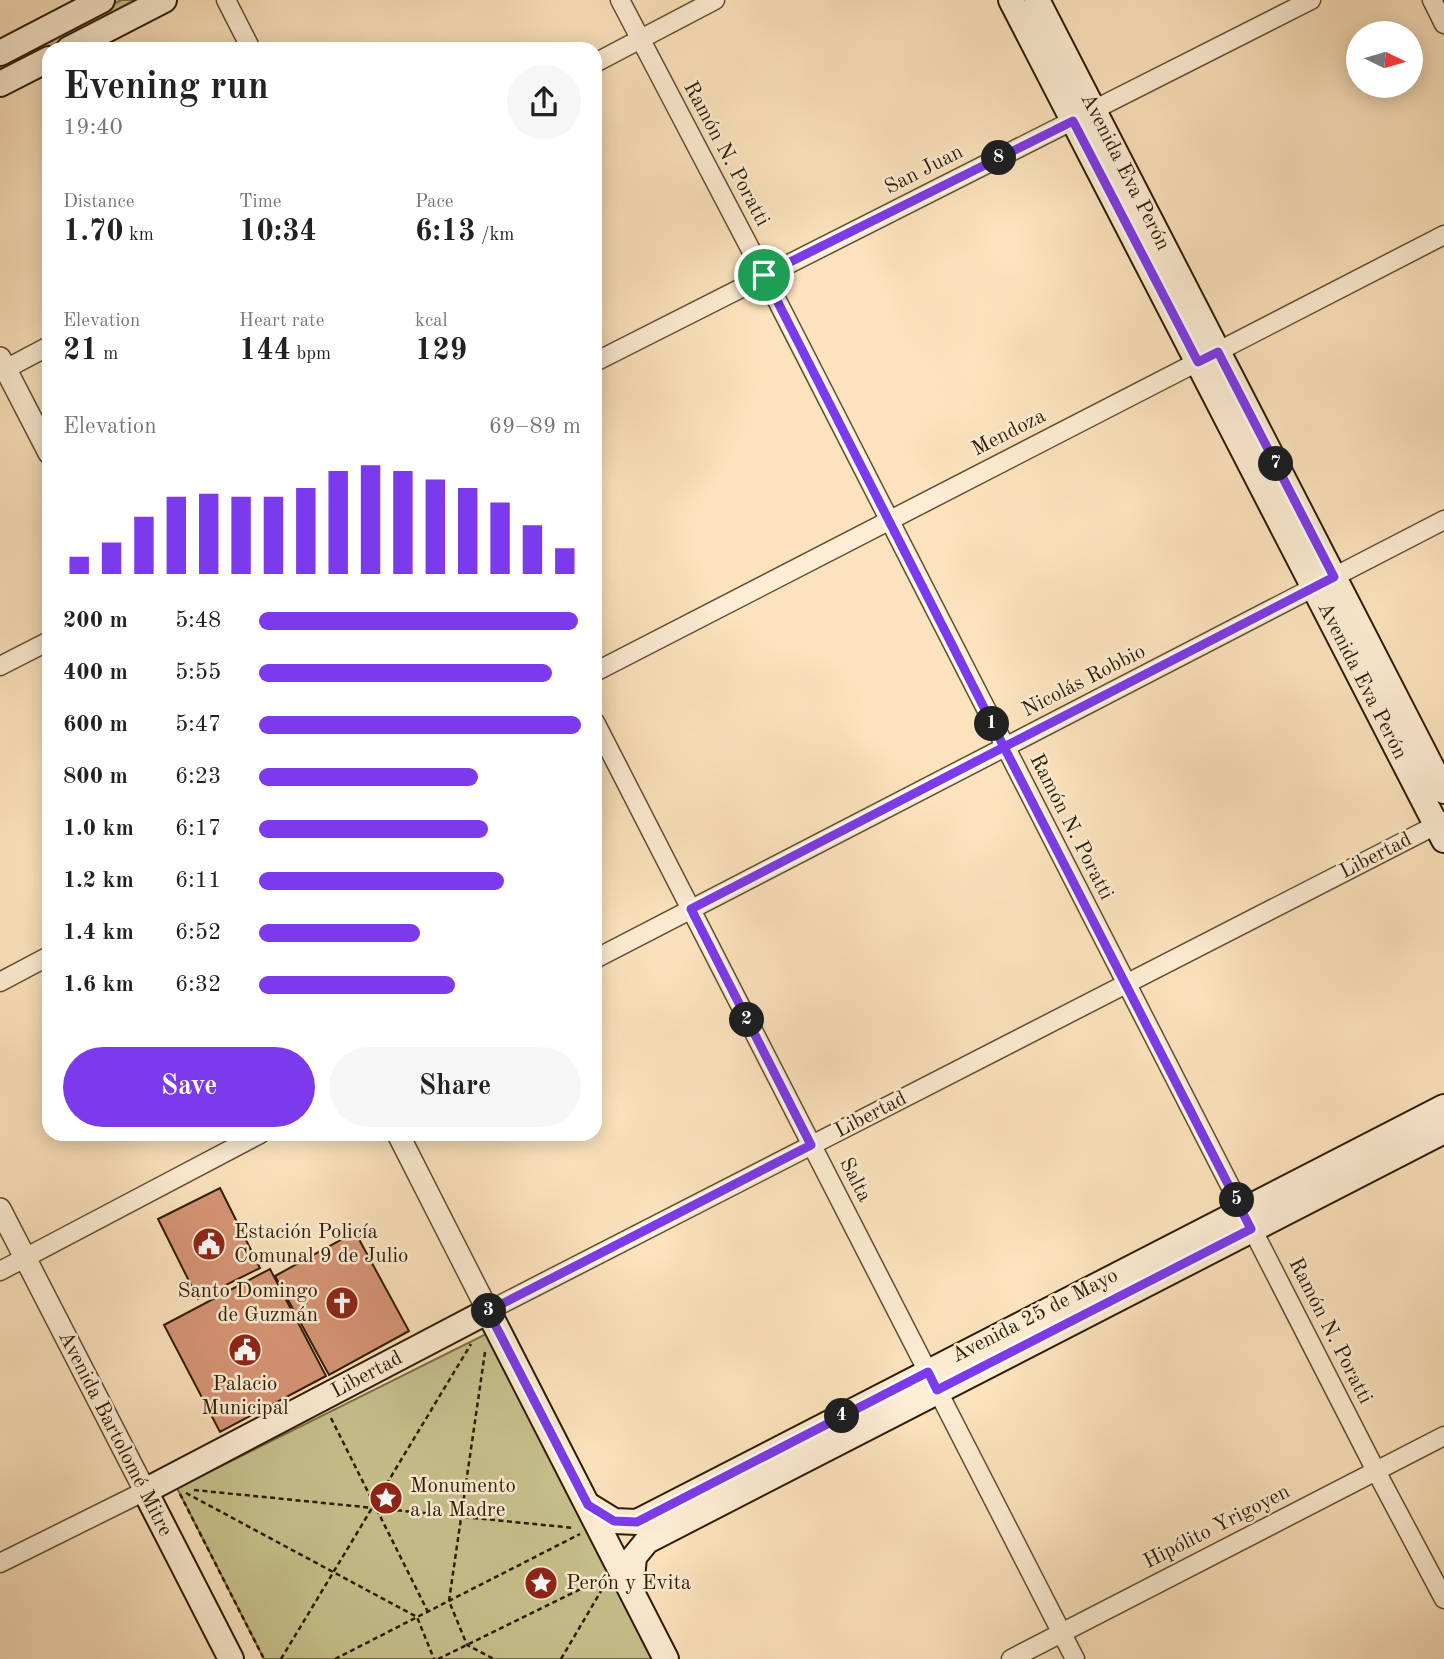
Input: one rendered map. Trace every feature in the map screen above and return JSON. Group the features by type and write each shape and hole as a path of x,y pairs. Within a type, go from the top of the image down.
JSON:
{"main road":[{"path":"0,53 102,0"},
{"path":"83,42 164,0"},
{"name":"Avenida Eva Perón","path":"1011,0 1083,116 1324,582 1441,829"},
{"name":"Avenida Eva Perón","path":"1037,0 1083,116"},
{"path":"0,84 42,63"},
{"name":"Avenida Eva Perón","path":"1324,582 1444,791"},
{"name":"Avenida 25 de Mayo","path":"1247,1220 1444,1107"},
{"name":"Avenida 25 de Mayo","path":"588,1517 637,1522 932,1381 1247,1220 1444,1131"},
{"path":"488,1311 588,1517 631,1589 666,1659"},
{"name":"Libertad","path":"145,1491 488,1311"},
{"name":"Avenida 25 de Mayo","path":"631,1589 635,1557 646,1541 932,1381"},
{"name":"Avenida Bartolomé Mitre","path":"145,1491 231,1659"}],"street":[{"path":"226,0 247,42"},
{"name":"Ramón N. Poratti","path":"620,0 1444,1599"},
{"path":"602,58 716,0"},
{"name":"San Juan","path":"602,358 1311,0"},
{"path":"1432,0 1444,24"},
{"name":"Mendoza","path":"602,668 1444,235"},
{"path":"42,349 2,366 42,440"},
{"name":"Nicolás Robbio","path":"602,955 1444,520"},
{"path":"0,666 42,645"},
{"name":"Salta","path":"602,736 1075,1659"},
{"name":"Libertad","path":"488,1311 1126,984 1441,829"},
{"path":"0,982 42,960"},
{"path":"0,1270 247,1141"},
{"path":"402,1141 488,1311"},
{"name":"Avenida Bartolomé Mitre","path":"0,1209 145,1491"},
{"name":"Hipólito Yrigoyen","path":"1011,1659 1444,1436"},
{"name":"Libertad","path":"0,1563 145,1491"}],"path":[{"path":"281,1659 473,1341 461,1347"},
{"path":"486,1346 449,1601 467,1645 494,1659"},
{"path":"328,1413 428,1612"},
{"path":"177,1488 576,1528"},
{"path":"177,1488 416,1617 436,1659 611,1574"},
{"path":"177,1488 264,1659"},
{"path":"335,1659 449,1601 588,1517"},
{"path":"561,1659 605,1584"},
{"path":"449,1654 452,1659"}],"shaded area":[{"path":"121,0 140,0 58,42 42,42 42,50 0,72 0,62"},
{"path":"488,1333 655,1659 264,1659 177,1488"}],"building":[{"name":"Estación Policía Comunal 9 de Julio","path":"220,1188 260,1268 198,1299 158,1219"},
{"name":"Santo Domingo de Guzmán","path":"355,1232 409,1331 329,1375 275,1276"},
{"name":"Palacio Municipal","path":"270,1269 326,1376 220,1432 164,1325"}],"place":[{"name":"Estación Policía Comunal 9 de Julio","path":"209,1244"},
{"name":"Santo Domingo de Guzmán","path":"342,1303"},
{"name":"Palacio Municipal","path":"245,1350"},
{"name":"Monumento a la Madre","path":"386,1498"},
{"name":"Perón y Evita","path":"541,1583"}],"route":[{"path":"764,275 1004,747 691,909 811,1145 488,1311 588,1505 614,1521 637,1522 928,1372 937,1390 1251,1229 1004,747 1334,577 1218,352 1198,362 1073,121 764,275"}]}
